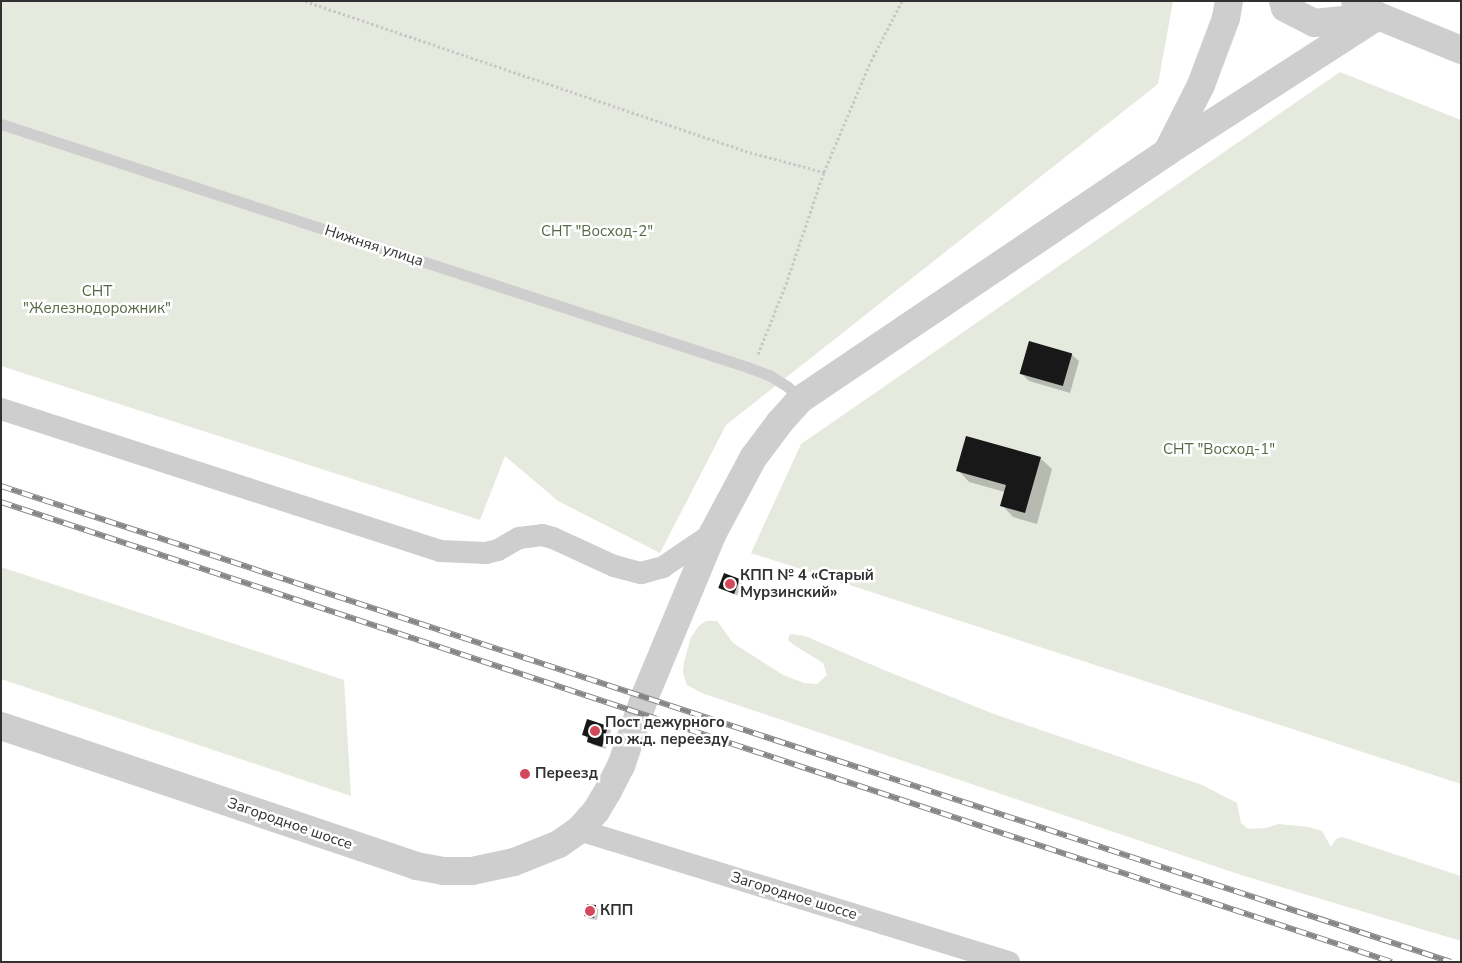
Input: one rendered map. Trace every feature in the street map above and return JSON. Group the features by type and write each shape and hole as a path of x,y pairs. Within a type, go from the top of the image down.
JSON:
{"street":[{"path":"1167,152 1201,85 1226,18 1229,1"},
{"path":"1283,1 1285,8 1314,23 1378,16"},
{"path":"1356,1 1378,16 1461,50"},
{"name":"Загородное шоссе","path":"1,726 416,866 443,871 472,871 514,862 559,844 579,830 596,811 621,766 645,696 713,533 753,458 780,422 801,399 1167,152 1378,16"},
{"path":"1,409 440,551 486,553 498,550 519,538 542,535 553,538 614,566 641,573 663,567 713,533"},
{"name":"Загородное шоссе","path":"579,830 1009,962"}],"lane":[{"name":"Нижняя улица","path":"1,124 747,367 769,375 788,387 801,399"}],"path":[{"path":"304,1 745,151 824,172"},
{"path":"747,367 760,351 786,284 824,172 871,61 902,1"}],"green space":[{"name":"СНТ \"Восход-2\"","path":"1,1 1173,1 1158,84 726,425 660,553 558,501 505,456 480,520 1,366"},
{"name":"СНТ \"Восход-1\"","path":"1340,72 1461,120 1461,784 751,553 801,444"},
{"path":"1,567 344,680 351,796 1,679"},
{"path":"706,621 717,621 733,643 783,675 804,683 817,684 827,675 823,663 788,640 790,634 805,636 994,714 1202,785 1237,803 1241,823 1248,829 1266,828 1279,824 1309,827 1322,831 1331,847 1336,839 1342,837 1461,876 1461,941 1241,875 702,693 687,685 683,673 691,637 699,626"}],"building":[{"path":"1029,341 1072,353 1063,386 1020,374"},
{"path":"966,436 1041,457 1025,513 1000,506 1006,485 956,471"},
{"name":"КПП № 4 «Старый Мурзинский»","path":"724,573 740,579 734,594 718,588"},
{"name":"Пост дежурного по ж.д. переезду","path":"587,719 608,726 602,747 587,742 588,737 582,735"},
{"name":"КПП","path":"587,904 596,905 594,918 584,916"}],"railway":[{"path":"1,486 1451,962"},
{"path":"1,502 1392,962"}],"place":[{"name":"КПП № 4 «Старый Мурзинский»","path":"730,584"},
{"name":"Пост дежурного по ж.д. переезду","path":"595,731"},
{"name":"Переезд","path":"525,774"},
{"name":"КПП","path":"590,911"}],"park label":[{"name":"СНТ \"Железнодорожник\"","path":"97,300"}]}
